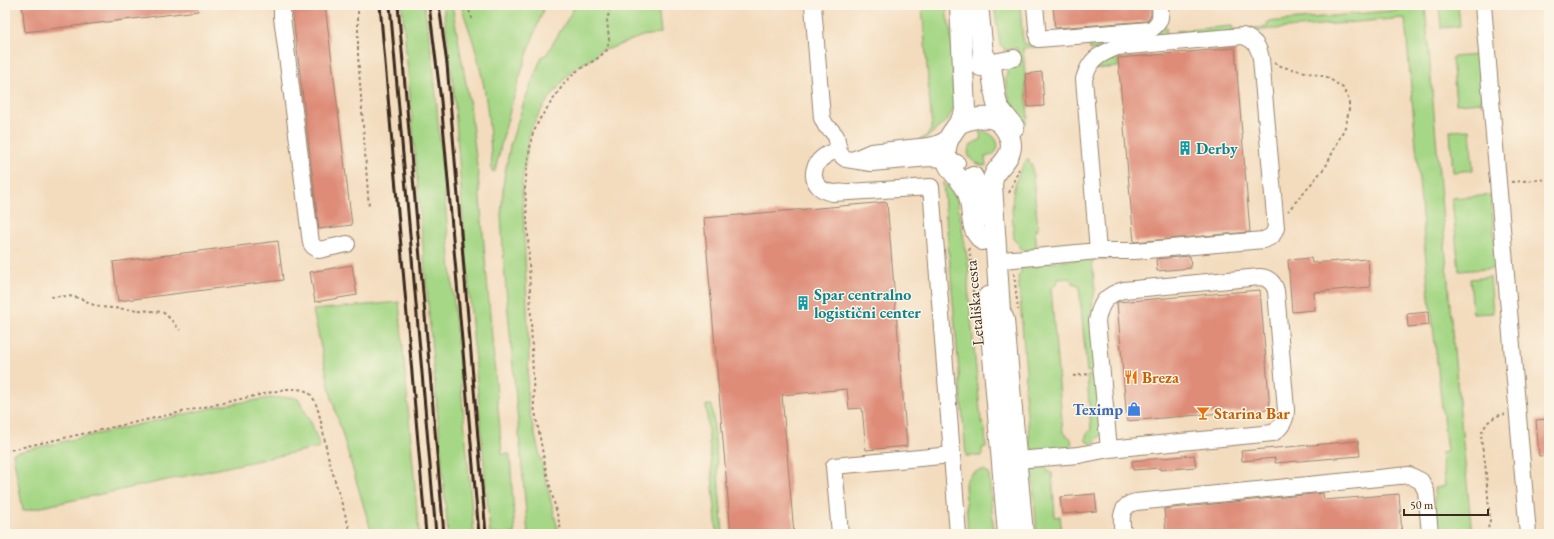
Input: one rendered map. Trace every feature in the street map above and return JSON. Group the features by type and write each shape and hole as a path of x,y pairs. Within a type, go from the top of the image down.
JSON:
{"main road":[{"path":"960,5 965,102 964,116 975,120"},
{"path":"951,164 957,141 975,120 966,5"},
{"name":"Letališka cesta","path":"978,5 986,58 990,67 996,100 1001,112 1015,128 1019,141 1016,160 992,196 1000,311 1004,320 1023,534"},
{"name":"Letališka cesta","path":"986,58 981,69 987,108 975,120 1005,129 1009,136 1009,154 1004,163 994,173 1006,174"},
{"path":"975,120 948,139 946,148 951,164 979,179 1006,174"},
{"name":"Letališka cesta","path":"951,164 968,192 975,230 975,242 988,303 1008,534"},
{"name":"Letališka cesta","path":"1004,320 1007,310 999,196 1000,185 1006,174"},
{"name":"Letališka cesta","path":"973,177 982,204 985,228 975,242"}],"street":[{"path":"282,5 285,40 311,243 319,250 347,244"},
{"path":"813,5 822,118 826,126 836,136 839,151 842,156 846,159 871,163 930,158 951,164"},
{"path":"1035,5 1038,39 1150,30 1157,25 1161,12"},
{"path":"1483,5 1528,534"},
{"path":"1003,260 1098,251 1135,251 1264,240 1272,236 1276,228 1261,60 1257,44 1250,38 1243,36 1117,47 1097,57 1088,66 1084,79 1098,251"},
{"path":"986,58 1014,58"},
{"path":"854,160 871,152 929,146 948,139"},
{"path":"839,151 830,153 818,163 815,168 813,175 815,182 826,192 833,193 931,187 958,534"},
{"path":"1016,460 1079,455 1109,449 1273,433 1281,426 1286,417 1286,410 1276,291 1268,279 1260,277 1124,290 1111,294 1101,305 1097,321 1109,449"},
{"path":"840,534 834,466 952,455"},
{"path":"1123,534 1122,514 1130,503 1409,476 1421,482 1426,491 1430,534"}],"path":[{"path":"358,5 359,62 369,208"},
{"path":"467,5 473,21"},
{"path":"562,534 546,470 534,406 525,189 527,166 532,136 539,120 563,85 574,73 598,58 607,50 609,40 607,20 611,5"},
{"path":"1261,60 1283,67 1327,77 1343,88 1349,100 1346,124 1326,166 1286,213 1275,222"},
{"path":"1006,174 1013,182 1008,195"},
{"path":"1498,183 1549,179"},
{"name":"Letališka cesta","path":"973,297 971,282 975,242"},
{"path":"51,298 71,297 83,299 93,306 162,312 167,315 180,330"},
{"path":"1072,376 1102,373"},
{"path":"5,451 286,389 300,389 311,395 318,412 327,452 351,534"},
{"path":"1487,534 1490,520 1485,462 1481,440 1482,432 1487,423 1496,416 1518,413"}],"green space":[{"path":"402,5 424,5 433,62 474,534 448,534"},
{"path":"443,5 452,5 470,106 478,175 502,454 510,454 515,534 490,534 464,231 454,93"},
{"path":"461,5 545,5 517,87 495,172 492,171 485,90 475,49"},
{"path":"576,5 658,5 661,33 642,36 609,49 601,50 593,58 576,67 567,76 543,107 530,130 522,184 529,355 527,394 530,415 559,534 528,534 504,266 501,215 504,178 510,146 524,102 542,56 546,55"},
{"path":"922,5 946,5 947,17 951,30 954,106 946,121 923,141 919,139 924,138 932,129"},
{"path":"994,5 1020,5 1023,44 1155,34 1163,27 1166,27 1167,36 1090,50 1089,43 1023,48 1028,118 1026,120 1026,124 1024,125 1010,103 1005,78 1007,71 1011,67 1016,66 1019,57 1017,48 1004,51 1004,47 1000,45"},
{"path":"1399,5 1425,5 1452,330 1472,534 1437,534 1434,488 1445,486 1441,453 1447,452 1430,308 1405,18 1192,36 1177,35 1176,31 1232,26 1233,30 1268,27 1267,22 1399,10"},
{"path":"1439,5 1458,5 1460,26 1441,28"},
{"path":"1118,54 1122,58 1118,58 1118,67 1096,69 1095,65"},
{"path":"1479,55 1482,102 1456,104 1452,57"},
{"path":"1470,130 1473,170 1453,172 1450,131"},
{"path":"980,131 987,132 992,135 998,143 996,152 985,157 986,166 975,162 968,155 971,145 981,140"},
{"path":"1027,159 1029,159 1029,163 1032,165 1038,229 1035,229 1037,250 1020,250 1020,246 1014,240 1012,207 1014,189"},
{"path":"943,182 955,194 957,199 969,269 968,287 981,420 985,429 986,447 982,448 982,456 966,456"},
{"path":"1491,195 1497,268 1459,271 1452,198"},
{"path":"1208,249 1092,261 1095,290 1092,304 1098,371 1087,372 1079,285 1073,283 1070,278 1058,279 1057,284 1051,288 1063,433 1070,437 1072,444 1069,449 1033,453 1033,449 1030,446 1025,393 1026,372 1018,276 1021,273 1021,268 1035,264 1036,266 1040,266 1040,263"},
{"path":"1490,277 1493,313 1473,314 1470,279"},
{"path":"399,302 419,534 372,534 332,399 313,310"},
{"path":"1098,375 1101,435 1092,444 1087,442 1085,439 1087,433 1091,430 1087,376"},
{"path":"292,397 298,399 311,422 320,447 23,511 13,453 225,405 270,398"},
{"path":"706,405 712,405 723,534 717,534"},
{"path":"1047,468 1048,472 1052,473 1055,517 1060,516 1062,534 1037,534 1032,472 1035,469"},
{"path":"984,470 989,474 994,534 968,534 965,484 972,474 977,471"}],"building":[{"path":"22,5 197,5 198,11 25,32"},
{"path":"325,5 352,225 319,229 292,9"},
{"path":"1053,5 1151,5 1151,15 1147,21 1055,28"},
{"name":"Derby","path":"1235,48 1250,232 1134,242 1118,58"},
{"path":"1042,72 1044,106 1028,107 1025,74"},
{"name":"Spar centralno logistični center","path":"887,202 907,446 866,450 862,408 849,409 847,389 782,395 794,534 731,534 704,218"},
{"path":"278,241 283,280 118,301 113,262"},
{"path":"1190,256 1191,268 1157,271 1156,259"},
{"path":"1311,258 1312,263 1368,259 1370,287 1314,292 1315,310 1292,312 1288,260"},
{"path":"352,265 357,295 315,302 310,272"},
{"path":"1260,290 1270,409 1127,421 1117,302"},
{"path":"1428,312 1429,325 1408,327 1407,314"},
{"path":"1549,419 1549,455 1539,456 1536,420"},
{"path":"1358,441 1360,456 1275,463 1275,458 1242,461 1241,451"},
{"path":"1194,455 1196,467 1160,470 1160,468 1133,470 1132,461"},
{"path":"1323,493 1324,500 1399,494 1402,534 1166,534 1164,509"},
{"path":"1095,494 1097,511 1062,514 1060,497"}],"railway":[{"path":"380,5 426,534"},
{"path":"390,5 436,534"},
{"path":"398,5 444,534"},
{"path":"429,5 441,101 479,534"},
{"path":"439,5 447,64 486,534"}],"place":[{"name":"Derby","path":"1185,148"},
{"name":"Spar centralno logistični center","path":"803,303"},
{"name":"Breza","path":"1131,377"},
{"name":"Teximp","path":"1134,409"},
{"name":"Starina Bar","path":"1203,413"}]}
